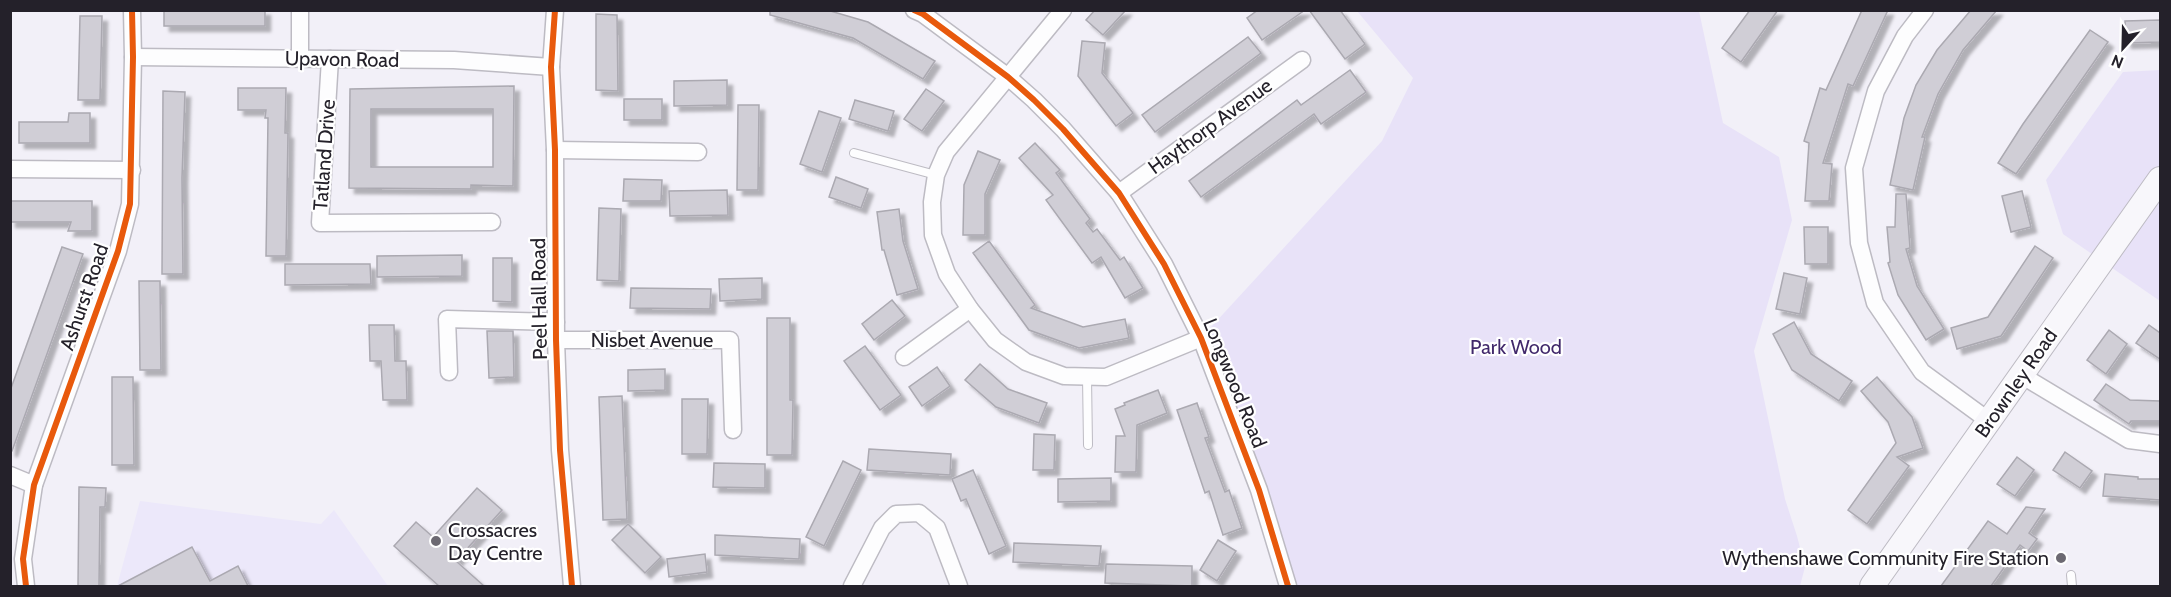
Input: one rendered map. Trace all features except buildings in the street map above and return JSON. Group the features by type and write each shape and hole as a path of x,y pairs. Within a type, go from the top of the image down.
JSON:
{"street":[{"name":"Ashurst Road","path":"26,586 23,560 34,485 118,251 130,204 132,10"},
{"path":"300,10 300,58"},
{"name":"Peel Hall Road","path":"555,10 551,67 555,150 556,340 560,450 572,586"},
{"name":"Longwood Road","path":"914,10 1008,77 1063,129 1119,193 1164,264 1201,338 1259,490 1288,586"},
{"path":"1063,10 946,152 936,175 932,202 933,235 947,274 970,309 995,340 1026,362 1064,376 1106,377 1201,338"},
{"path":"1925,10 1905,36 1876,91 1857,157 1854,168 1859,243 1875,303 1922,372 1989,422"},
{"name":"Upavon Road","path":"133,57 454,60 551,67"},
{"name":"Tatland Drive","path":"330,59 320,223 492,222"},
{"name":"Haythorp Avenue","path":"1119,193 1302,60"},
{"path":"555,150 698,152"},
{"path":"10,170 132,170"},
{"name":"Brownley Road","path":"1872,586 2160,179"},
{"path":"904,357 970,309"},
{"path":"449,372 447,319 556,322"},
{"name":"Nisbet Avenue","path":"556,340 730,340 733,430"},
{"path":"2020,375 2129,440 2160,444"},
{"path":"10,475 34,485"},
{"path":"852,586 882,528 896,514 919,513 937,528 959,586"}],"lane":[{"path":"854,153 936,175"},
{"path":"1087,377 1088,444"},
{"path":"2071,575 2072,586"}],"shaded area":[{"path":"140,501 321,524 334,510 388,586 117,586"}],"green space":[{"name":"Park Wood","path":"1357,11 1699,11 1723,123 1779,157 1792,220 1754,351 1785,499 1805,567 1800,586 1288,586 1201,338 1382,141 1413,78"},
{"path":"2160,70 2160,301 2063,234 2046,180 2123,72"}],"cycle path":[{"path":"26,586 23,559 34,485 118,251 130,204 132,10"},
{"path":"555,10 551,67 555,150 556,340 560,450 572,586"},
{"path":"914,10 923,14 1008,77 1034,100 1063,129 1119,193 1164,264 1201,338 1259,490 1288,586"}],"place":[{"name":"Crossacres Day Centre","path":"436,541"},
{"name":"Wythenshawe Community Fire Station","path":"2061,558"}]}
